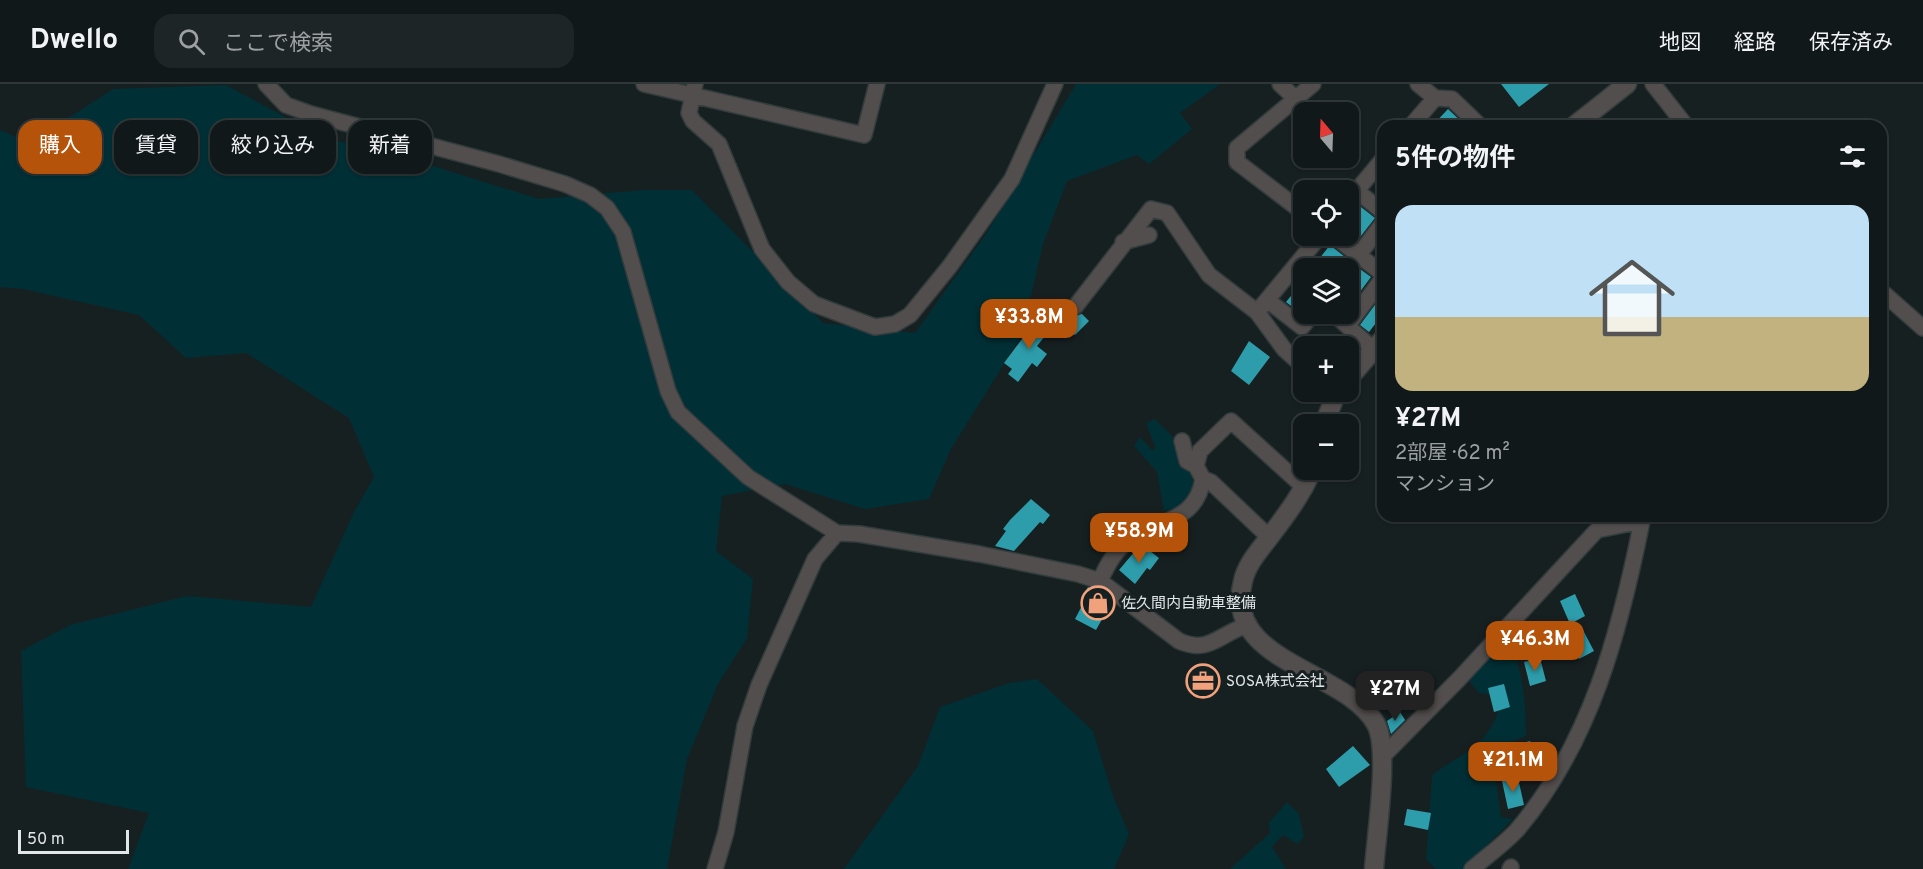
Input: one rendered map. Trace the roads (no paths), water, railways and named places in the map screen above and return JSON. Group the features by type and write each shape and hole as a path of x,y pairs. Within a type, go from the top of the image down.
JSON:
{"street":[{"path":"266,84 286,105 311,114 565,184 590,195 607,208 623,232 668,391 678,412 748,477 837,533 859,534 979,554 1064,570 1100,581 1179,641 1193,647 1213,643 1228,632 1245,626"},
{"path":"645,84 694,89 864,135 877,84"},
{"path":"694,89 689,113 693,121 719,144 762,249 788,282 814,304 875,327 895,324 910,315 957,256 1012,179 1055,84"},
{"path":"1280,84 1296,99"},
{"path":"1293,205 1237,162 1236,148 1313,84"},
{"path":"1418,84 1435,98 1452,99 1470,120"},
{"path":"1653,84 1681,120"},
{"path":"1580,120 1615,88"},
{"path":"1416,120 1435,98"},
{"path":"1359,188 1377,166"},
{"path":"1359,200 1377,209"},
{"path":"1075,307 1123,242 1151,209 1167,213 1209,275 1293,322"},
{"path":"1359,256 1377,231"},
{"path":"1123,242 1149,235"},
{"path":"1262,306 1312,246"},
{"path":"1346,246 1377,271"},
{"path":"1377,284 1348,325 1377,343"},
{"path":"1887,296 1923,328"},
{"path":"1262,306 1284,349 1293,357"},
{"path":"1359,367 1377,346"},
{"path":"1100,581 1127,541 1191,509 1200,497 1200,451 1231,421 1305,488"},
{"path":"1182,441 1187,461 1269,537"},
{"path":"1308,480 1305,488 1249,564 1242,582 1241,602 1245,626 1274,653 1360,704 1377,725 1383,756 1374,869"},
{"path":"1383,756 1459,679 1597,530 1632,522"},
{"path":"1472,869 1516,831 1561,771 1599,686 1613,646 1644,522"},
{"path":"715,869 726,832 745,726 759,685 815,559 837,533"}],"place":[{"name":"佐久間内自動車整備","path":"1098,603"},
{"name":"SOSA株式会社","path":"1203,681"}]}
